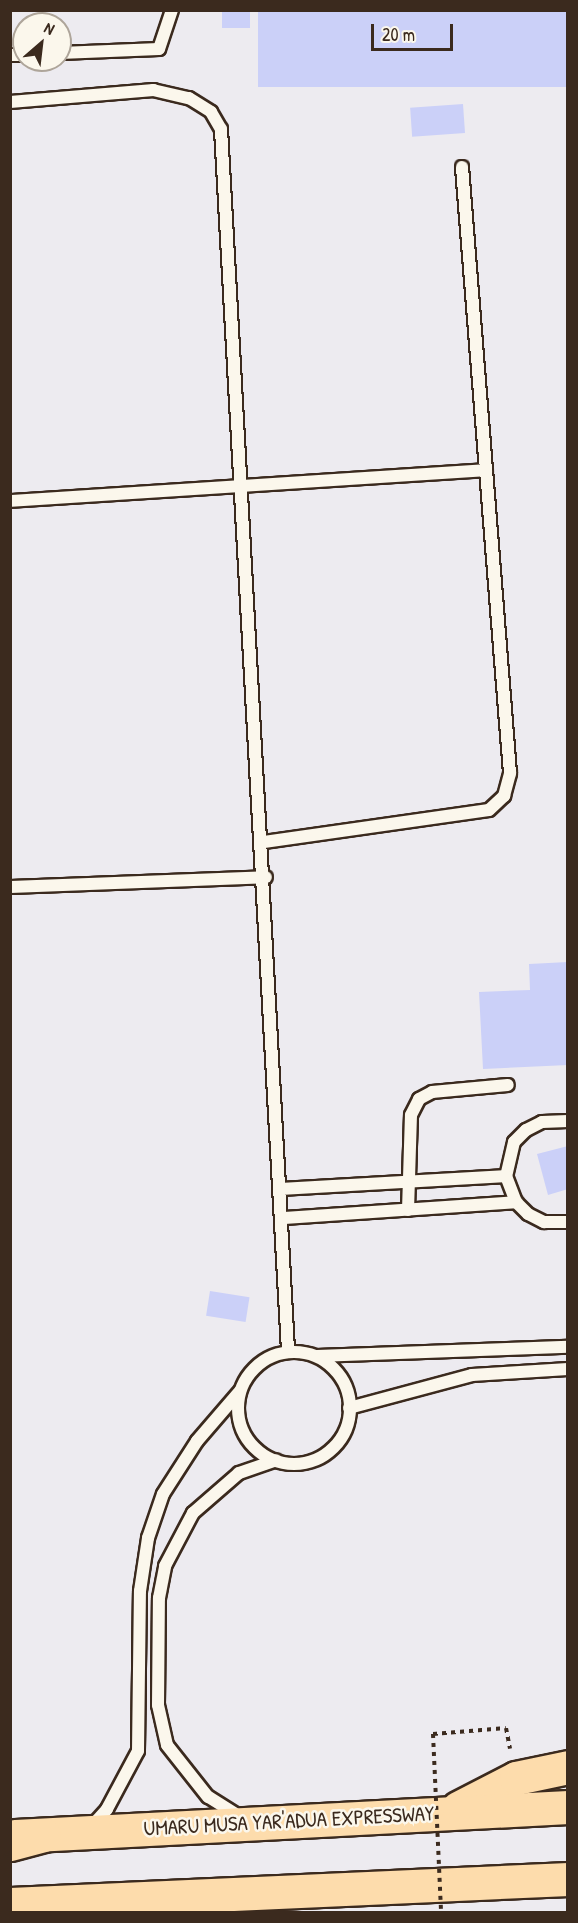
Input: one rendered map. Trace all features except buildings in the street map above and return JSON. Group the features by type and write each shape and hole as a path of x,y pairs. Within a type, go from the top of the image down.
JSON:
{"highway":[{"path":"448,1813 516,1778 567,1767"},
{"name":"UMARU MUSA YAR'ADUA EXPRESSWAY","path":"10,1836 567,1807"},
{"path":"10,1844 44,1835"},
{"path":"10,1904 567,1879"}],"lane":[{"path":"72,53 159,49 172,10"},
{"path":"10,102 153,90 189,98 211,112 221,129 266,877 288,1352"},
{"path":"264,842 489,810 504,796 510,773 462,167"},
{"path":"10,501 486,470"},
{"path":"10,887 266,877"},
{"path":"408,1210 411,1115 419,1099 432,1092 508,1085"},
{"path":"567,1120 542,1122 526,1130 514,1142 506,1176 516,1202 544,1221 567,1222"},
{"path":"282,1189 506,1176"},
{"path":"283,1218 516,1202"},
{"path":"86,1832 107,1809 138,1750 140,1592 148,1538 164,1494 197,1442 262,1362 288,1352 316,1356 567,1347"},
{"path":"240,1391 242,1428 251,1444 276,1460 301,1463 326,1453 344,1433 349,1408 343,1381 316,1356"},
{"path":"349,1408 472,1375 567,1370"},
{"path":"250,1823 208,1797 167,1745 158,1705 159,1598 165,1566 193,1513 239,1473 276,1460"}],"path":[{"path":"441,1912 433,1734 495,1728"}]}
